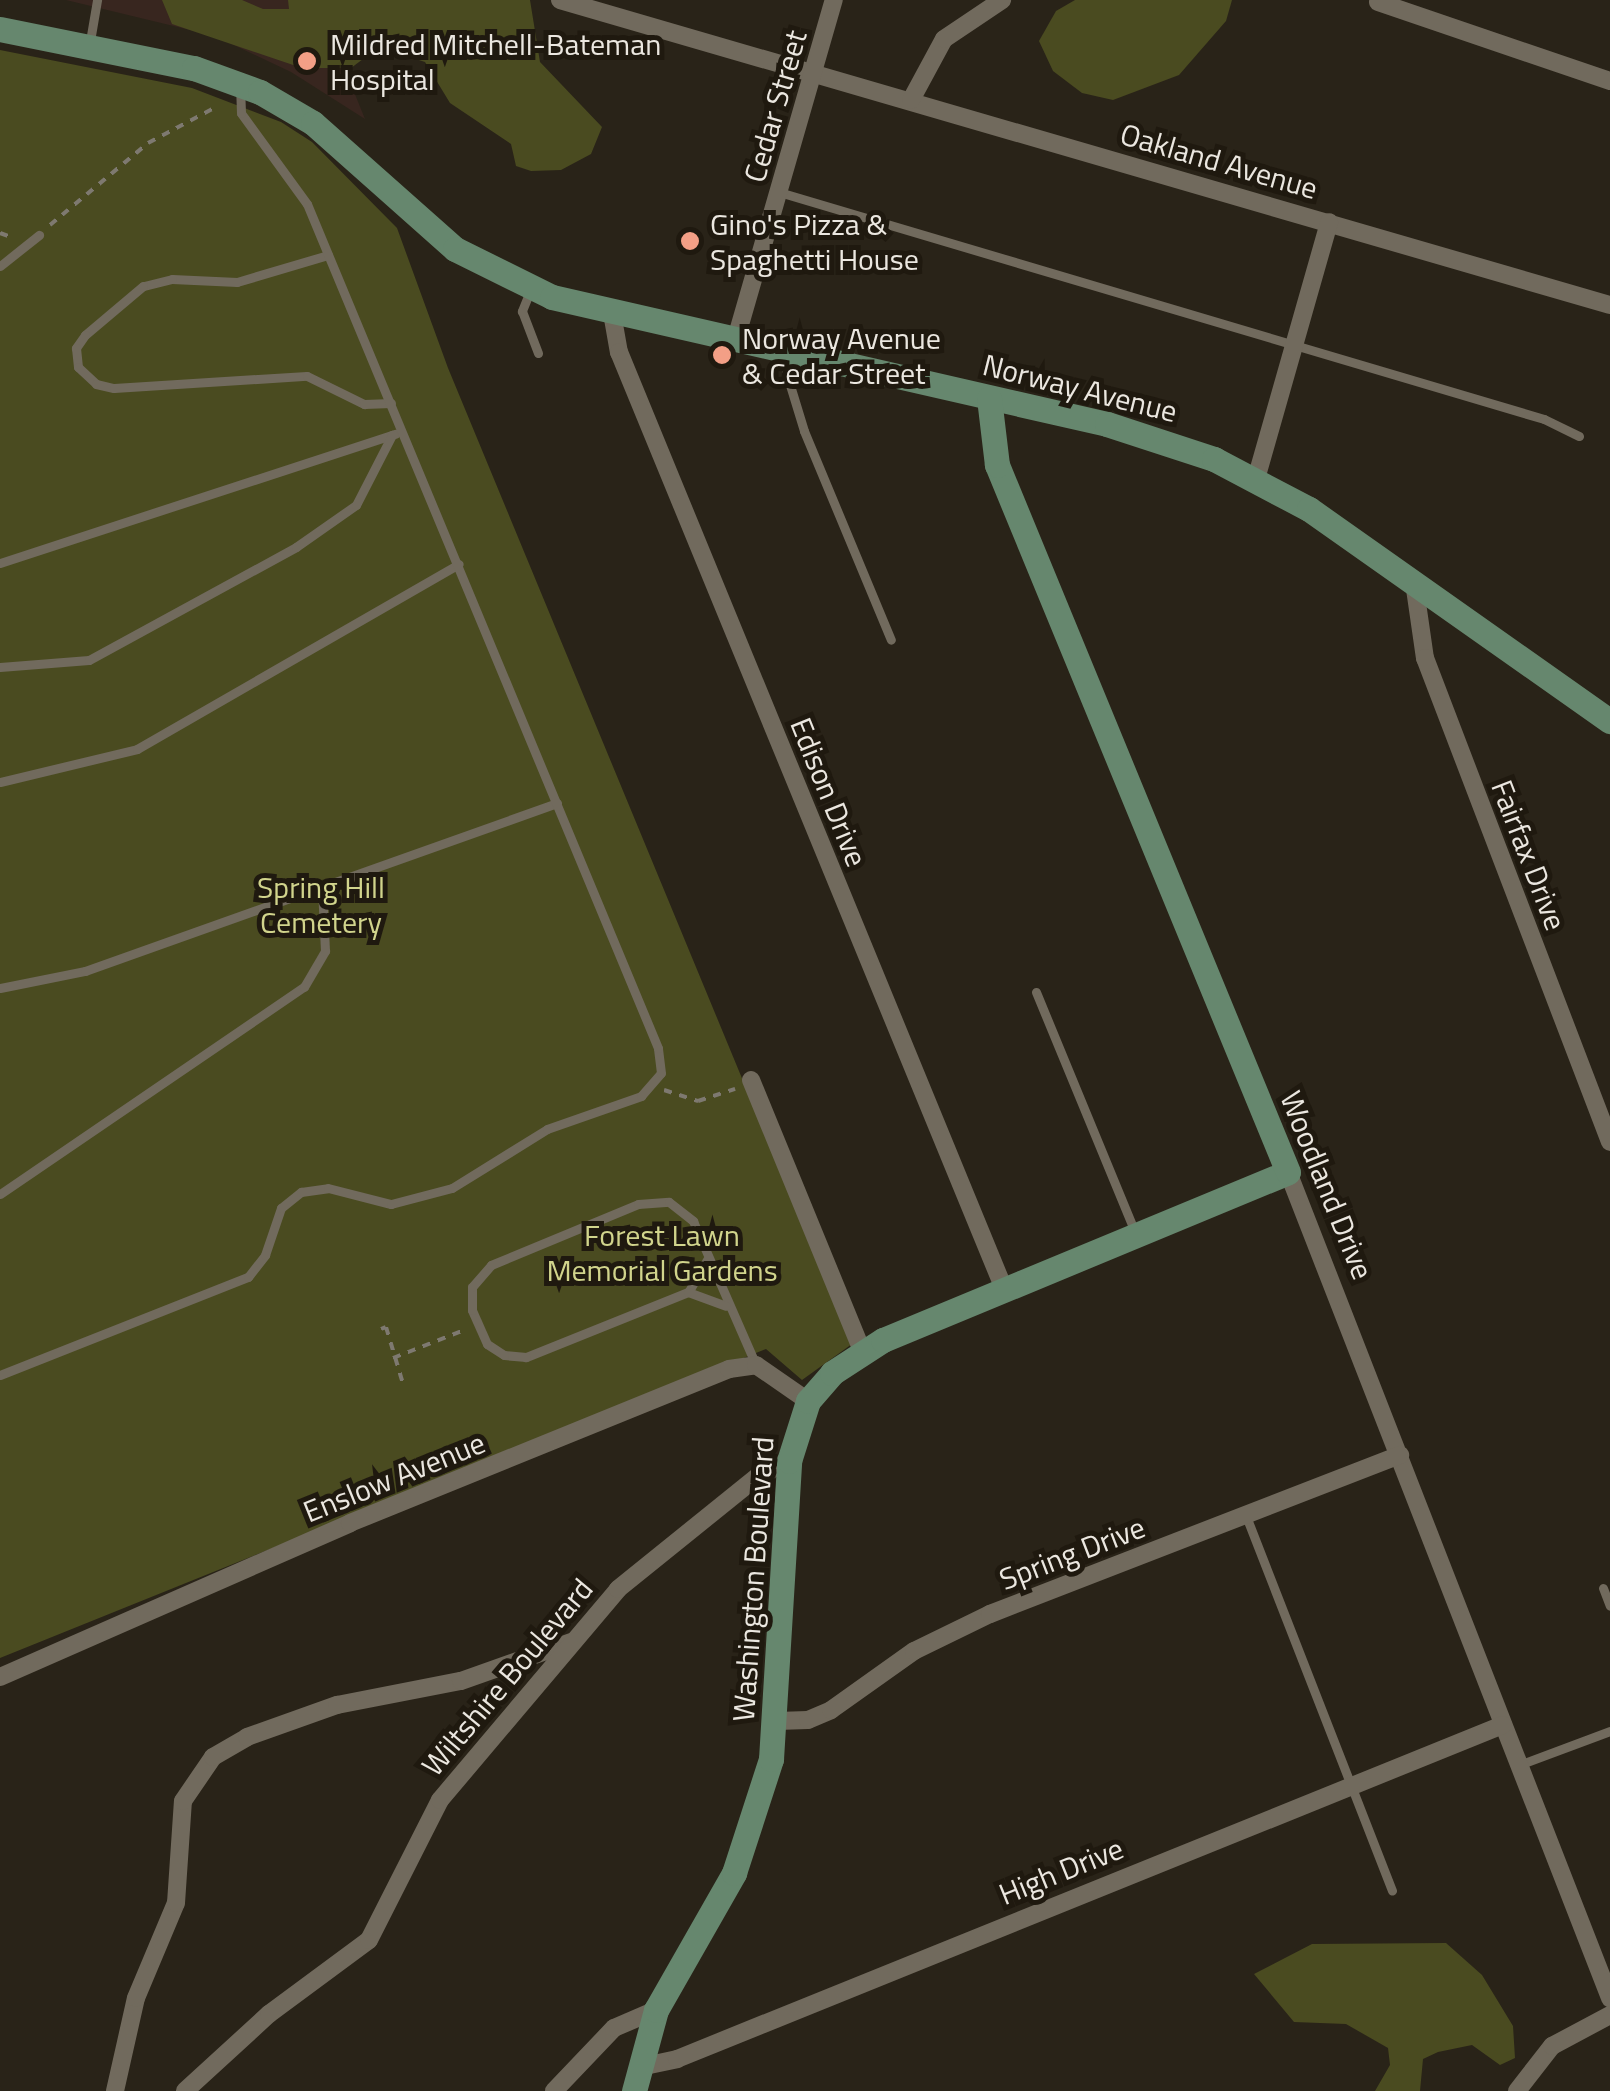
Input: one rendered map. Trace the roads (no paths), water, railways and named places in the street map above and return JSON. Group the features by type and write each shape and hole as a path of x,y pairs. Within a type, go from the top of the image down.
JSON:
{"street":[{"name":"Oakland Avenue","path":"560,0 1610,305"},
{"name":"Cedar Street","path":"735,342 834,0"},
{"path":"911,100 944,39 1002,0"},
{"path":"1378,2 1610,81"},
{"name":"Norway Avenue","path":"0,29 241,84 313,123 455,249 532,289 612,313 1152,436 1256,479 1414,582 1610,720"},
{"path":"1256,479 1330,222"},
{"name":"Edison Drive","path":"612,313 618,352 1004,1288"},
{"name":"Woodland Drive","path":"989,398 997,465 1288,1172 1610,1998"},
{"name":"Fairfax Drive","path":"1414,582 1425,658 1610,1142"},
{"path":"753,1085 862,1351"},
{"name":"Washington Boulevard","path":"637,2079 656,2010 740,1858 777,1721 789,1460 808,1401 862,1351 1004,1288 1288,1172"},
{"path":"756,1365 808,1401"},
{"name":"Enslow Avenue","path":"0,1677 350,1523 729,1369 756,1365"},
{"name":"Spring Drive","path":"777,1721 808,1720 831,1710 945,1634 1400,1455"},
{"name":"Wiltshire Boulevard","path":"185,2091 268,2014 368,1940 440,1800 571,1642 635,1574 758,1476 789,1460"},
{"path":"118,2089 136,1998 176,1903 183,1801 213,1757 324,1709 461,1680 571,1642"},
{"name":"High Drive","path":"637,2079 677,2059 1504,1726"},
{"path":"554,2091 614,2028 656,2010"},
{"path":"1517,2091 1552,2046 1610,2016"}],"lane":[{"path":"89,47 98,0"},
{"path":"0,1374 248,1277 265,1255 282,1208 302,1192 328,1188 377,1203 410,1201 481,1174 547,1128 655,1086 658,1048 459,564 397,432 391,403 296,183 241,113 241,84"},
{"path":"779,192 1544,419 1578,436"},
{"path":"0,266 39,235"},
{"path":"328,255 237,282 172,280 144,286 84,335 76,348 78,367 96,384 114,388 307,376 364,404 391,403"},
{"path":"532,289 522,312 538,352"},
{"path":"789,354 786,372 804,431 892,640"},
{"path":"0,563 397,432"},
{"path":"0,666 89,660 296,547 356,505 397,432"},
{"path":"0,782 138,749 459,564"},
{"path":"0,988 59,979 557,803"},
{"path":"0,1194 304,987 325,951 322,888"},
{"path":"1036,992 1136,1235"},
{"path":"727,1306 708,1294 688,1292 526,1357 504,1356 487,1344 470,1302 476,1280 491,1265 649,1201 687,1213 756,1365"},
{"path":"688,1292 708,1258"},
{"path":"1245,1515 1392,1891"},
{"path":"1603,1588 1610,1606"},
{"path":"1519,1765 1610,1731"}],"place":[{"name":"Mildred Mitchell-Bateman Hospital","path":"307,61"},
{"name":"Gino's Pizza & Spaghetti House","path":"690,241"},
{"name":"Norway Avenue & Cedar Street","path":"722,355"}],"park label":[{"name":"Spring Hill Cemetery","path":"321,904"},
{"name":"Forest Lawn Memorial Gardens","path":"662,1252"}]}
